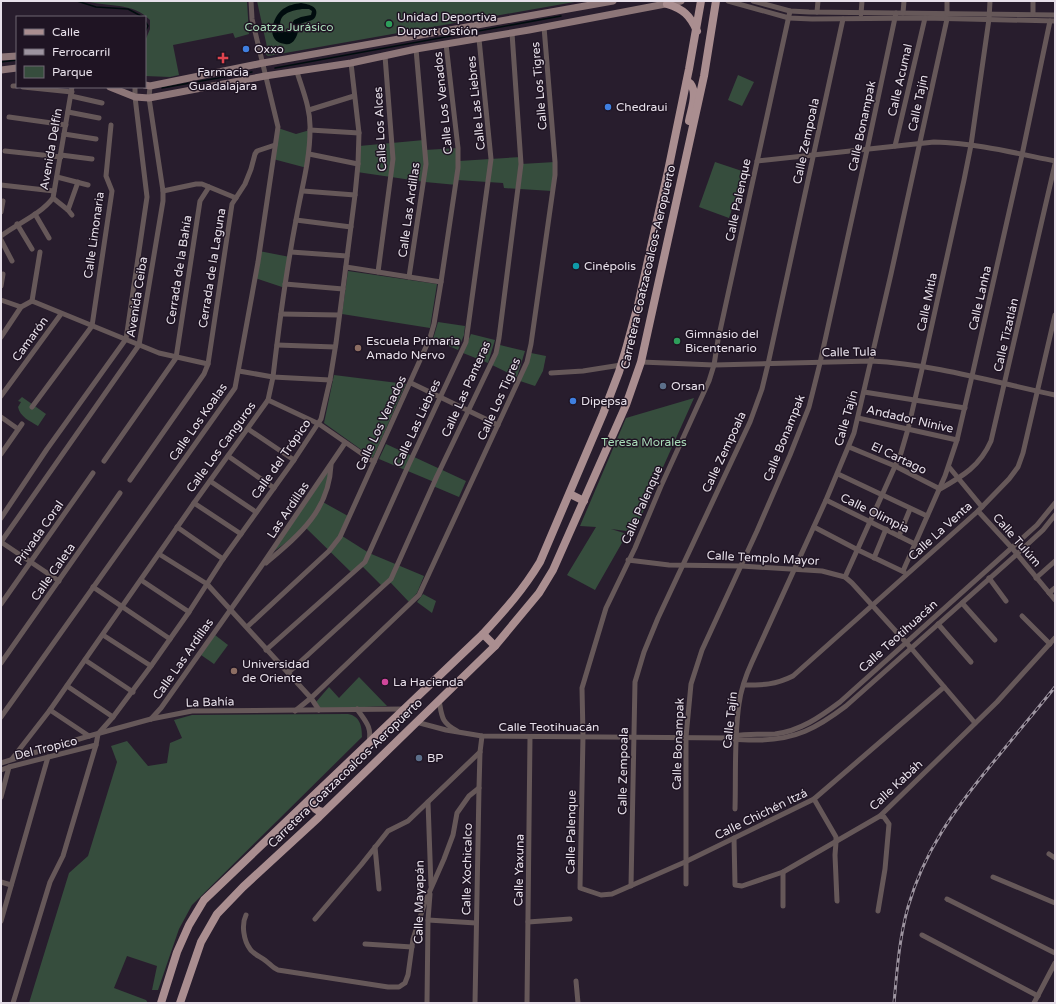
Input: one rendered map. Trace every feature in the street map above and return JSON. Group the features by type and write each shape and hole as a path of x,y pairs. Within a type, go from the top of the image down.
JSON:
{"main road":[{"path":"147,85 614,1"},
{"path":"112,88 135,97 149,98 265,76 351,63 416,49 480,39 681,1"},
{"name":"Carretera Coatzacoalcos-Aeropuerto","path":"161,1003 177,952 189,925 204,900 368,746 404,709 483,634 512,603 527,584 540,562 603,414 621,365 638,305 687,81 697,31 701,1"},
{"name":"Carretera Coatzacoalcos-Aeropuerto","path":"180,1003 200,942 217,914 243,887 495,646 539,594 554,570 626,405 641,362 704,76 716,1"},
{"path":"667,4 676,6 686,13 690,17 697,31"},
{"path":"568,9 571,22"},
{"path":"1,57 16,56"},
{"path":"1,70 16,68"},
{"path":"686,155 686,137 694,93 693,86 687,81"},
{"path":"645,270 653,269 660,278"},
{"path":"570,494 584,501"},
{"path":"483,634 495,646"},
{"path":"311,800 314,808 323,812"}],"street":[{"name":"Calle Los Koalas","path":"1,717 236,388 278,127 252,19 251,1"},
{"path":"728,1 789,18 843,19 896,16 903,13 947,16 1033,14 1055,15"},
{"path":"753,1 790,11 925,18 947,16"},
{"path":"817,12 818,1"},
{"path":"861,14 862,1"},
{"path":"903,13 904,1"},
{"name":"Calle Tajín","path":"735,809 736,738 739,703 752,662 838,474 858,418 920,143 947,16 947,1"},
{"name":"Calle Mitla","path":"845,577 901,453 908,429 971,145 990,16 990,1"},
{"path":"1033,1 1033,14"},
{"name":"Calle Palenque","path":"580,888 582,688 606,608 635,548 661,486 702,399 714,365 718,340 790,11"},
{"name":"Calle Bonampak","path":"686,884 686,737 691,684 696,666 802,427 809,407 896,16"},
{"path":"990,16 1053,21"},
{"name":"Calle Acumal","path":"895,146 925,18"},
{"name":"Calle Zempoala","path":"631,886 635,682 653,630 752,416 762,389 843,19"},
{"name":"Calle Lanha","path":"905,572 915,544 949,467 957,440 1053,21"},
{"name":"Calle Los Tigres","path":"295,711 311,698 419,596 525,368 529,354 555,175 554,141 544,27"},
{"name":"Calle Las Panteras","path":"288,673 391,579 493,360 497,348 520,175 520,137 512,33"},
{"name":"Calle Las Liebres","path":"266,650 363,564 466,342 491,159 480,39"},
{"name":"Calle Los Venados","path":"247,627 334,546 344,531 411,383 431,333 457,185 459,161 446,44"},
{"name":"Calle Las Ardillas","path":"409,277 426,164 416,49"},
{"name":"Calle Los Alces","path":"378,272 394,159 385,56"},
{"name":"Calle del Trópico","path":"98,734 133,692 190,612 223,559 319,424 323,413 330,380 335,347 358,164 359,133 351,63"},
{"name":"Calle Los Canguros","path":"12,759 50,710 177,527 268,400 273,377 281,314 296,220 309,154 309,110 296,72"},
{"name":"Avenida Ceiba","path":"1,542 140,345 163,201 163,191 147,85"},
{"path":"33,88 72,92 102,103"},
{"name":"Avenida Ceiba","path":"1,518 126,340 147,197 135,88"},
{"name":"Avenida Delfín","path":"3,234 46,207 52,198 72,92"},
{"path":"309,110 354,96"},
{"path":"68,112 99,118"},
{"path":"9,117 66,125"},
{"name":"Calle Limonaria","path":"92,326 112,191 106,176 112,125"},
{"path":"310,130 359,133"},
{"path":"64,134 96,139"},
{"path":"757,161 920,143 948,142 1022,155 1055,163"},
{"name":"Cerrada de la Laguna","path":"130,480 204,374 208,364 232,204 244,184 257,151 275,145"},
{"path":"5,151 92,159"},
{"path":"309,154 358,164"},
{"name":"Calle Tizatlán","path":"940,488 959,479 967,473 983,456 991,441 1055,163"},
{"path":"57,177 88,184"},
{"path":"68,210 78,182"},
{"path":"163,191 202,184 236,198"},
{"path":"1,185 54,191"},
{"name":"Cerrada de la Bahía","path":"176,358 200,201 210,187"},
{"path":"302,191 355,195"},
{"path":"52,198 68,210 72,215"},
{"path":"1,212 3,201"},
{"path":"35,214 49,238"},
{"path":"296,220 351,227"},
{"path":"17,224 32,249"},
{"path":"1,240 12,261"},
{"path":"32,301 40,252"},
{"path":"291,252 347,256"},
{"path":"346,267 441,282"},
{"path":"1,286 3,274"},
{"path":"286,284 343,289"},
{"path":"1,300 21,307"},
{"path":"32,301 159,354 208,364"},
{"path":"1,337 21,307 32,301"},
{"name":"Camarón","path":"1,396 61,314"},
{"path":"281,314 339,315"},
{"name":"Calle La Venta","path":"744,684 770,685 782,682 793,676 873,606 905,572 980,509 1009,479 1018,467 1023,453 1055,315"},
{"path":"32,407 92,326"},
{"path":"277,345 335,347"},
{"path":"104,461 176,358"},
{"name":"Calle Tula","path":"641,362 714,365 871,361 923,365 1055,394"},
{"path":"551,373 621,365"},
{"path":"239,371 273,377 330,380"},
{"path":"411,383 498,425"},
{"path":"864,392 965,408"},
{"path":"268,400 319,424 374,462"},
{"path":"1,417 18,429"},
{"name":"Andador Ninive","path":"858,418 957,440"},
{"path":"1,454 22,424"},
{"path":"248,429 294,460"},
{"name":"Las Ardillas","path":"231,609 345,443"},
{"name":"El Cartago","path":"849,446 940,488"},
{"path":"228,456 274,488"},
{"name":"Las Ardillas","path":"260,568 296,538 315,516 329,485 332,464"},
{"name":"Calle Tulúm","path":"949,467 980,509 1055,600"},
{"name":"Privada Coral","path":"1,604 93,473"},
{"path":"838,474 927,516"},
{"path":"210,481 256,512"},
{"name":"Calle Caleta","path":"1,663 120,493"},
{"name":"Calle Olimpia","path":"826,500 915,544"},
{"path":"194,503 241,534"},
{"name":"Calle Teotihuacán","path":"736,738 775,734 793,730 812,722 840,702 1037,525 1055,504"},
{"path":"899,536 910,509"},
{"name":"Calle Teotihuacán","path":"416,722 446,730 482,736 686,737 766,740 787,738 801,734 817,727 846,706 1017,554 1043,530 1055,516"},
{"path":"177,527 223,559"},
{"path":"814,527 905,572"},
{"path":"874,558 886,529"},
{"path":"1,542 59,581"},
{"path":"159,554 207,584 311,698 319,710"},
{"name":"Calle Templo Mayor","path":"628,560 683,565 795,568 830,572 845,577"},
{"path":"1036,578 1055,561"},
{"path":"845,577 907,642 975,723"},
{"path":"989,578 1006,601"},
{"path":"141,580 190,612"},
{"path":"93,587 170,640"},
{"path":"1049,593 1055,588"},
{"path":"962,603 995,640"},
{"name":"Calle Las Ardillas","path":"151,719 231,609"},
{"path":"1022,616 1050,644"},
{"path":"938,624 971,662"},
{"path":"103,635 151,666"},
{"name":"Calle Kabáh","path":"734,838 735,885 742,886 783,872 880,816 1013,686 1055,638"},
{"path":"85,660 133,692"},
{"path":"67,686 113,717"},
{"name":"Calle Chichén Itzá","path":"580,888 601,895 612,894 685,862 814,799 944,687"},
{"path":"439,700 441,716 452,728 462,733"},
{"path":"357,709 367,723 371,733 368,746"},
{"name":"La Bahía","path":"1,763 151,719 192,711 404,709"},
{"path":"50,710 89,736"},
{"path":"13,1003 50,882 63,856 98,734"},
{"name":"Calle Xochicalco","path":"476,1003 479,788 482,736"},
{"name":"Calle Yaxuna","path":"527,1003 530,737"},
{"name":"Del Tropico","path":"1,770 96,745"},
{"path":"315,919 388,831 408,821 480,752"},
{"path":"1,922 48,757"},
{"path":"1,797 9,767"},
{"path":"246,915 243,923 245,940 250,950 273,968 388,987 399,987 405,983 413,939 431,888 453,834 457,813 469,796 479,788"},
{"path":"814,799 836,837 835,855 838,901"},
{"name":"Calle Mayapán","path":"427,1003 428,920 431,888 428,802"},
{"path":"878,911 885,869 889,824 884,817 880,816"},
{"path":"375,847 379,889"},
{"path":"1049,854 1055,858"},
{"path":"783,872 783,906"},
{"path":"993,877 1055,903"},
{"path":"1,882 11,885"},
{"path":"947,899 1055,953"},
{"path":"528,922 570,919"},
{"path":"428,920 476,923"},
{"path":"922,935 1038,996"},
{"path":"365,944 412,947"},
{"path":"1034,1003 1055,963"},
{"path":"576,980 578,1003"}],"green space":[{"path":"85,1 247,1 249,34 235,38 233,33 173,45 179,75 170,77 146,76 146,39 150,29 150,20 136,10 119,6"},
{"name":"Unidad Deportiva Duport Ostión","path":"257,1 580,1 268,56 264,53 264,49 267,47"},
{"path":"738,75 754,82 742,106 728,100"},
{"path":"278,128 296,134 310,130 307,168 273,159"},
{"path":"424,140 425,150 458,148 459,161 521,157 521,164 555,162 552,191 504,188 503,183 457,180 457,185 425,182 357,172 359,146"},
{"path":"715,162 745,172 729,218 699,207"},
{"path":"259,251 290,257 285,288 255,278"},
{"path":"348,271 437,284 430,328 342,314"},
{"path":"438,322 465,326 464,335 458,350 433,339"},
{"path":"471,334 495,340 488,363 463,353"},
{"path":"500,345 525,351 517,377 492,365"},
{"path":"531,353 546,356 543,371 535,386 520,381"},
{"path":"334,375 406,384 373,458 324,423"},
{"path":"22,397 46,414 38,426 26,418 19,410 18,407 21,402 18,401"},
{"name":"Teresa Morales","path":"694,398 634,532 611,529 627,534 595,590 567,575 596,527 580,526 626,418"},
{"path":"386,444 466,481 459,497 433,486 434,482 379,459"},
{"path":"329,470 330,477 321,501 348,516 339,534 369,553 424,576 417,593 409,602 391,583 381,585 361,565 352,573 306,528 273,552"},
{"path":"423,594 436,601 432,613 417,602"},
{"path":"215,635 228,645 214,664 201,655"},
{"path":"359,677 387,706 321,709 316,702 329,687 339,698"},
{"path":"348,714 358,719 360,722 362,737 192,905 179,929 158,990 152,990 157,966 127,956 114,988 146,1000 148,1003 29,1003 69,873 88,856 117,762 111,746 127,741 148,766 167,763 170,743 182,738 174,720 192,715"}],"shaded area":[{"path":"301,3 312,6 316,9 314,19 299,25 297,36 292,43 286,44 279,42 275,39 272,29 276,18 283,9","holes":["309,9 312,11 311,15 294,20 288,31 285,32 281,29 281,20 286,14 297,10"]}],"waterway":[{"path":"77,1 96,7 128,9 141,16"},
{"path":"275,68 561,16"},
{"path":"146,23 148,26 146,30"},
{"path":"1,62 16,60"},
{"path":"162,88 252,72"}],"railway":[{"path":"894,1003 902,931 915,887 932,849 953,814 965,798 1055,687"}],"place":[{"name":"Unidad Deportiva Duport Ostión","path":"389,24"},
{"name":"Oxxo","path":"246,49"},
{"name":"Farmacia Guadalajara","path":"223,58"},
{"name":"Chedraui","path":"608,107"},
{"name":"Cinépolis","path":"576,266"},
{"name":"Gimnasio del Bicentenario","path":"677,341"},
{"name":"Escuela Primaria Amado Nervo","path":"358,348"},
{"name":"Orsan","path":"663,386"},
{"name":"Dipepsa","path":"573,401"},
{"name":"Universidad de Oriente","path":"234,671"},
{"name":"La Hacienda","path":"385,682"},
{"name":"BP","path":"419,758"}],"park label":[{"name":"Coatza Jurásico","path":"289,27"}]}
